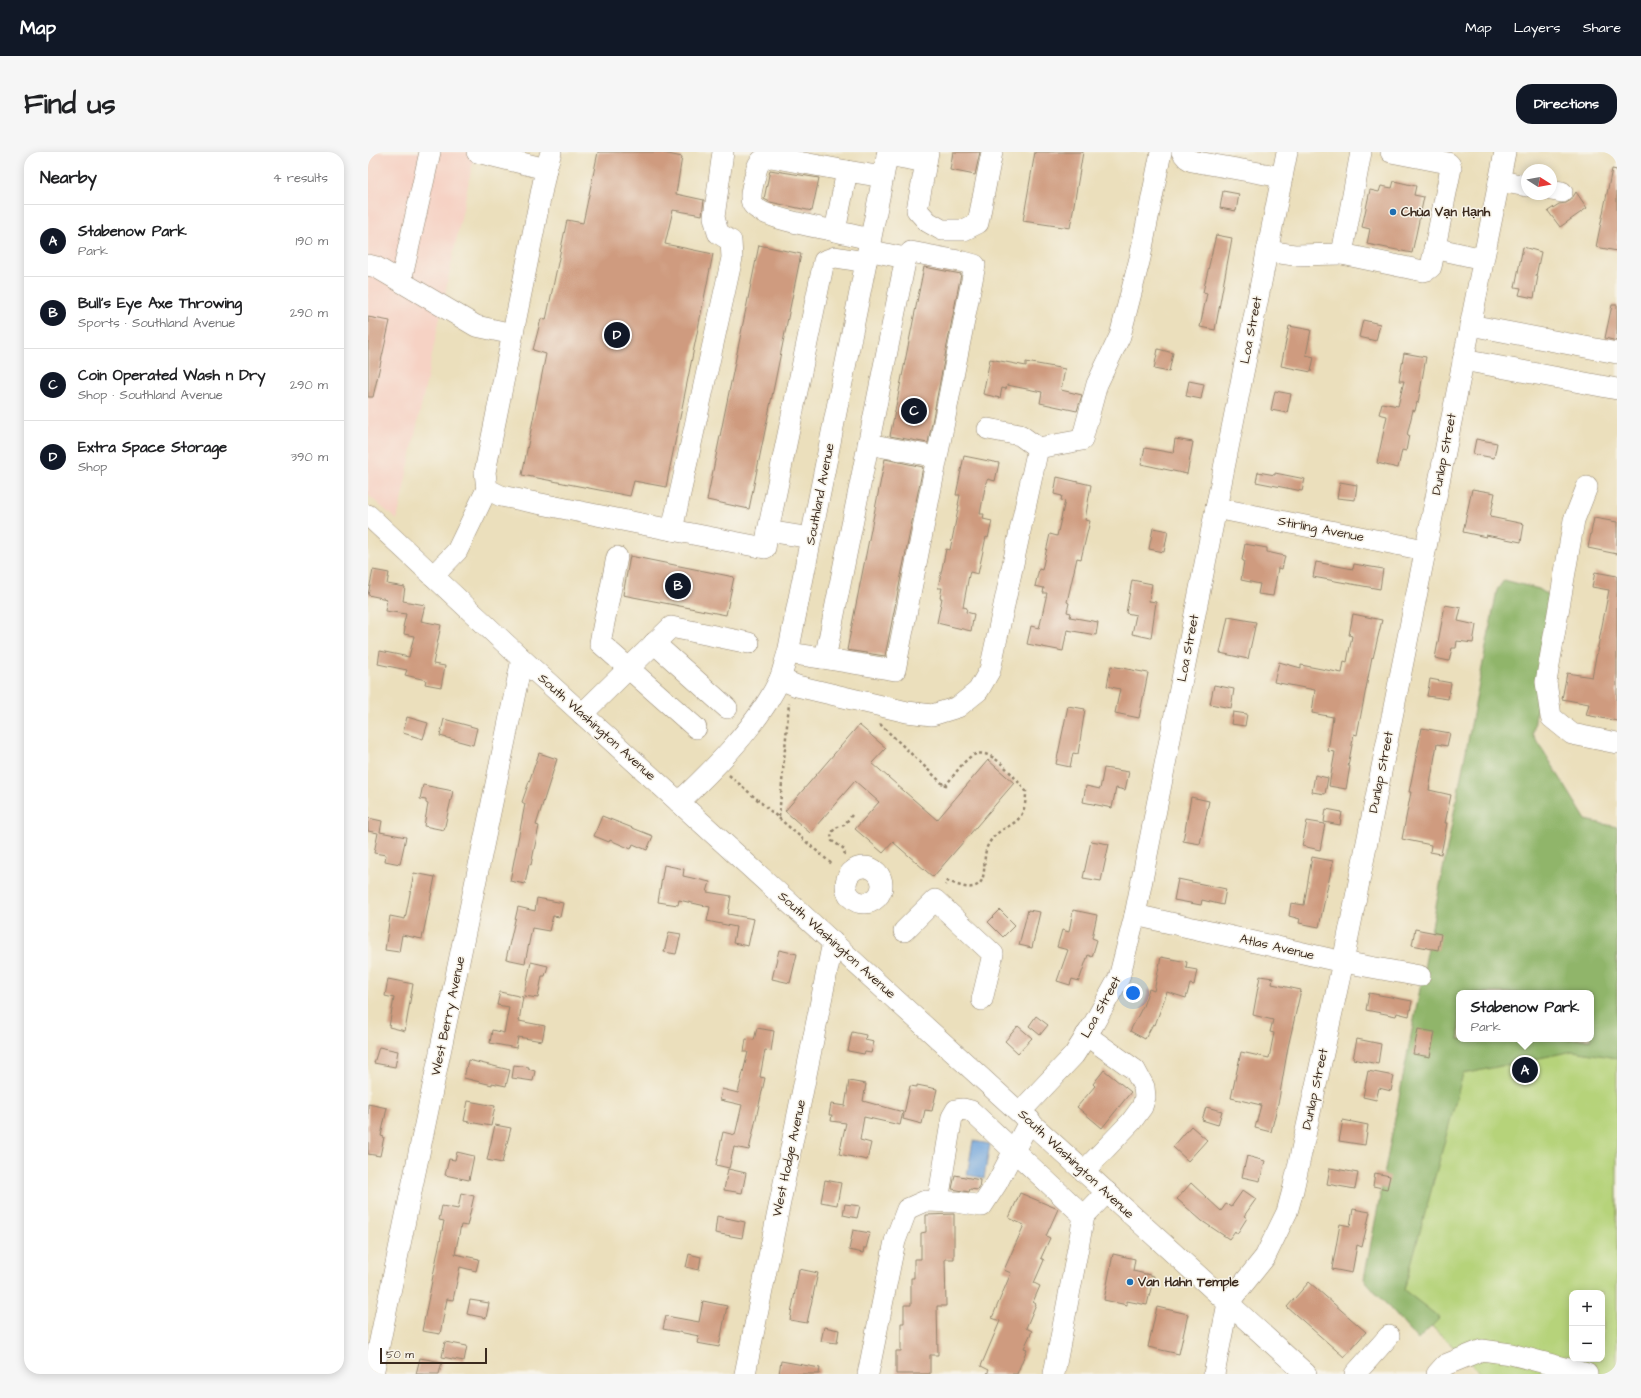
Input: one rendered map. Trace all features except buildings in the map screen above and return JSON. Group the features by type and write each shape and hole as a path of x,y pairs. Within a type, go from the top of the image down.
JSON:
{"street":[{"path":"401,281 430,152"},
{"path":"433,576 457,551 487,489 485,472 549,160 477,152"},
{"path":"672,530 732,258 731,241 718,233 714,216 723,152"},
{"path":"888,154 927,157 917,210 928,222 942,230 964,230 978,223 992,152"},
{"path":"988,429 1020,435 1038,448 1082,440 1097,384 1120,336 1140,258 1160,152"},
{"path":"1182,152 1192,161 1282,177"},
{"name":"Loa Street","path":"938,1201 982,1206 997,1183 1012,1151 1025,1116 1074,1055 1119,978 1135,915 1287,152"},
{"path":"1342,254 1361,152"},
{"path":"1267,251 1294,255 1342,254 1423,271 1427,270 1431,266 1451,168 1448,163 1414,154 1391,152"},
{"name":"Dunlap Street","path":"1214,1374 1228,1303 1265,1257 1287,1212 1343,962 1505,152"},
{"name":"Southland Avenue","path":"679,802 743,735 761,711 788,682 788,653 888,154"},
{"path":"883,177 771,157 765,158 760,161 757,168 751,194 751,201 754,207 766,214 835,231 868,250 904,259"},
{"path":"835,231 847,171"},
{"path":"1499,181 1521,185"},
{"path":"1434,248 1483,259"},
{"path":"487,489 501,496 765,548 824,261 835,257 868,250"},
{"path":"788,653 895,670 975,265 911,252 904,259 905,262 826,654 822,658"},
{"path":"368,265 376,267 401,281 476,326 513,334"},
{"path":"1470,325 1617,353"},
{"path":"1463,360 1617,389"},
{"path":"868,444 937,456"},
{"path":"788,682 907,712 932,716 958,708 978,691 990,670 1038,448"},
{"path":"1587,487 1574,520 1546,682 1551,717 1572,734 1617,743"},
{"name":"Stirling Avenue","path":"1216,508 1425,550"},
{"name":"South Washington Avenue","path":"368,515 582,714 1025,1116 1306,1374"},
{"path":"768,531 811,538"},
{"path":"618,557 600,643 696,728"},
{"path":"582,714 671,627 749,643"},
{"path":"654,643 727,708"},
{"name":"West Berry Avenue","path":"373,1374 522,659"},
{"path":"904,932 935,900 993,954 982,1000"},
{"name":"Atlas Avenue","path":"1135,915 1343,962 1420,976"},
{"name":"West Hodge Avenue","path":"745,1374 833,942"},
{"path":"1084,1171 1131,1122 1142,1106 1145,1097 1141,1078 1135,1070 1086,1036"},
{"path":"868,1374 895,1241 907,1209 925,1201 938,1201 952,1117 956,1110 963,1109 971,1111 1012,1151 1084,1216"},
{"path":"1054,1374 1084,1216 1107,1192"},
{"path":"1355,1374 1389,1336"},
{"path":"1437,1374 1445,1365 1482,1350 1511,1354 1586,1374"}],"path":[{"path":"779,818 788,705 788,682"},
{"path":"879,724 945,786 970,756 983,753 995,757 1026,791 1026,804 1021,816 1013,824 995,835 984,853 984,874 980,883 972,887 960,886 948,881 945,885"},
{"path":"716,764 833,865"},
{"path":"845,855 842,848 832,841 831,834 836,828 844,825 852,815"}],"shaded area":[{"path":"368,152 475,152 397,520 368,495"}],"green space":[{"path":"1504,580 1539,589 1554,599 1533,734 1586,820 1617,827 1617,1058 1573,1051 1463,1074 1404,1290 1440,1318 1418,1340 1364,1279 1497,590"},
{"path":"1491,841 1617,862 1617,1374 1482,1374 1380,1277"}],"water":[{"path":"973,1141 990,1144 984,1178 967,1175"}],"place":[{"name":"Chùa Vạn Hạnh","path":"1393,212"},
{"name":"Extra Space Storage","path":"617,335"},
{"name":"Coin Operated Wash n Dry","path":"914,411"},
{"name":"Bull's Eye Axe Throwing","path":"678,586"},
{"name":"Stabenow Park","path":"1525,1070"},
{"name":"Van Hahn Temple","path":"1130,1282"}]}
